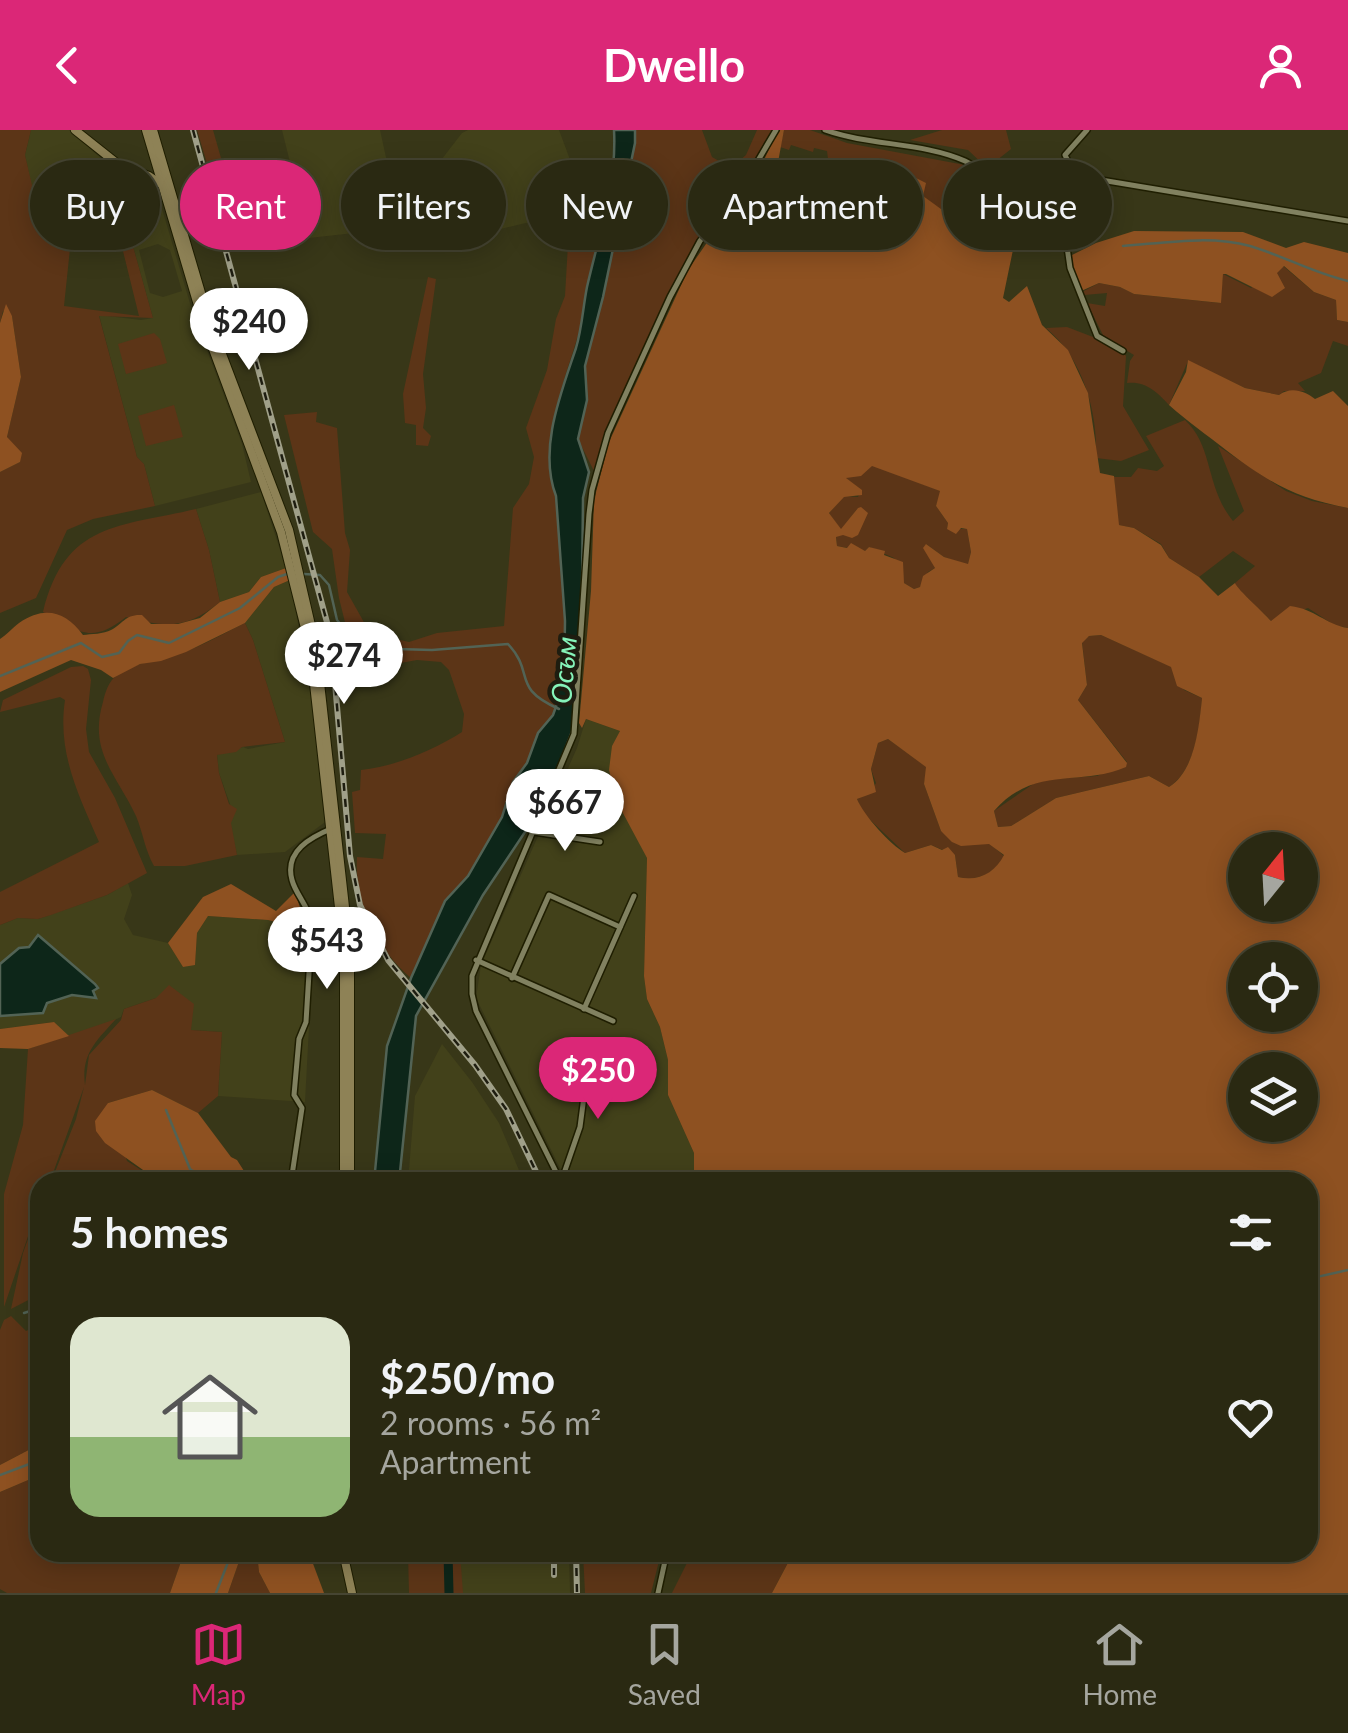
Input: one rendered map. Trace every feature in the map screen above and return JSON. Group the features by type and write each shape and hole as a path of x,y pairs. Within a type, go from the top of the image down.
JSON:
{"main road":[{"path":"76,130 112,160"},
{"path":"150,130 153,155 203,322 266,484 291,566 310,648 335,828"},
{"path":"150,130 209,320 272,483 298,565 319,665 346,992 347,1172"},
{"path":"151,160 153,155"},
{"path":"345,1562 352,1593"}],"street":[{"path":"556,1172 476,1011 472,994 476,960 574,734 592,490 608,434 690,256 760,159 776,130"},
{"path":"825,130 860,141 959,160"},
{"path":"1068,160 1065,154 1087,130"},
{"path":"1112,180 1348,220"},
{"path":"1067,250 1070,268 1097,336 1123,351"},
{"path":"292,1172 302,1108 294,1095 299,1039 306,1022 312,936 309,910 292,881 291,861 308,839 335,828"},
{"path":"534,832 600,842"},
{"path":"512,978 549,895 620,927"},
{"path":"584,1008 634,896"},
{"path":"476,960 613,1021"},
{"path":"564,1172 580,1126 590,1052"},
{"path":"658,1593 665,1562"}],"shaded area":[{"path":"0,130 31,130 25,155 30,176 30,250 70,250 64,306 139,316 123,250 134,250 153,318 99,316 137,457 144,464 155,506 93,519 67,530 36,598 0,613 0,472 20,462 7,437 21,377 12,316 3,311 0,323"},
{"path":"31,130 69,130 103,160 30,160 30,178 25,155"},
{"path":"197,130 213,130 222,160 206,160"},
{"path":"282,130 380,130 387,160 341,160 341,234 321,237 321,160 290,160"},
{"path":"559,130 570,160 526,160 526,223 506,228 506,160 441,160 462,133"},
{"path":"614,130 635,130 631,160 614,160"},
{"path":"635,130 702,130 712,157 717,160 688,160 688,250 695,250 605,438 595,473 578,439 587,400 585,366 613,250 668,250 668,160 632,160"},
{"path":"757,130 773,130 756,160 740,160"},
{"path":"778,130 784,130 778,160 764,160"},
{"path":"784,130 810,130 847,143 943,161 943,207 923,199 923,160 828,160 827,151 780,147"},
{"path":"942,130 1006,130 1011,149 997,160 979,160 968,150 910,140"},
{"path":"923,196 943,207 943,250 1013,250 1003,298 1009,302 1027,286 1042,325 1068,350 1088,393 1100,473 1114,476 1119,525 1134,528 1161,545 1169,558 1199,577 1218,596 1235,583 1271,621 1290,606 1348,628 1348,1593 772,1593 788,1562 1318,1562 1318,1172 694,1172 694,1153 668,1095 668,1060 660,1027 647,999 647,858 617,802 609,770 612,746 620,731 586,719 582,728 579,723 591,591 594,500 609,442 688,270 702,250 923,250","holes":["872,466 940,491 936,506 948,523 947,529 956,534 961,528 967,529 971,552 968,564 944,557 926,544 923,548 935,568 914,589 904,583 903,562 884,555 885,551 869,547 865,551 851,543 847,548 837,546 836,537 858,535 868,513 858,508 841,529 829,513 844,497 862,495 862,490 846,478 861,476","1101,635 1171,667 1177,686 1202,698 1197,735 1185,770 1169,787 1149,776 1056,798 1011,826 998,827 994,811 1025,788 1126,767 1127,763 1078,700 1087,685 1082,643 1089,636","888,739 926,767 924,784 941,831 961,846 989,844 1004,855 991,871 972,878 958,877 955,855 948,847 942,850 931,845 905,853 871,821 857,799 876,792 871,769 878,743"]},
{"path":"160,202 192,310 242,444 251,482 155,506 144,464 137,457 99,315 153,318 134,250 139,250 150,293 163,297 182,291 170,250 160,245"},
{"path":"1134,231 1243,232 1286,248 1304,242 1348,253 1348,322 1337,320 1336,300 1314,292 1284,266 1277,273 1285,288 1272,297 1226,274 1221,303 1134,294 1099,283 1079,292 1070,256 1082,250 1112,250 1112,238"},
{"path":"568,250 596,250 583,317 557,406 550,452 565,621 564,684 553,715 538,733 527,763 513,782 502,817 468,876 445,901 411,978 378,939 364,907 357,857 383,859 386,834 355,833 352,792 360,790 361,770 413,757 462,732 464,714 449,670 441,662 417,660 357,671 332,549 313,532 284,415 317,412 316,422 337,428 345,533 350,550 347,592 370,633 409,642 437,633 504,626 513,508 529,484 534,457 526,428 547,370 556,319 565,296"},
{"path":"596,250 613,250 585,366 587,400 578,439 589,472 583,498 574,726 545,802 483,895 416,1016 400,1172 375,1172 387,1046 411,978 445,901 468,876 502,817 513,782 527,763 538,733 553,715 564,684 565,621 550,440 578,340"},
{"path":"1283,266 1314,292 1336,300 1337,320 1348,322 1348,346 1333,341 1321,373 1298,383 1305,391 1284,391 1279,395 1245,388 1188,361 1169,405 1145,386 1127,383 1134,355 1104,337 1087,303 1105,306 1107,293 1082,292 1099,283 1134,294 1220,303 1223,274 1251,288"},
{"path":"428,277 436,279 423,374 423,428 431,436 428,446 416,445 416,425 405,423 403,394"},
{"path":"6,304 12,316 21,377 7,437 22,453 20,462 0,472 0,323"},
{"path":"1067,327 1099,336 1126,356 1123,406 1149,450 1121,461 1096,458 1094,422 1086,387 1070,355 1046,328"},
{"path":"154,333 160,339 167,363 126,374 118,344"},
{"path":"1188,360 1245,388 1279,395 1298,391 1315,399 1333,391 1348,406 1348,508 1297,494 1269,480 1169,405"},
{"path":"174,405 183,437 146,446 138,416"},
{"path":"1185,420 1201,442 1218,495 1233,521 1244,511 1218,446 1286,491 1348,508 1348,628 1334,625 1308,608 1271,621 1235,583 1255,566 1233,551 1199,577 1169,558 1161,544 1134,528 1118,525 1114,477 1131,477 1138,468 1157,471 1164,466 1146,436"},
{"path":"872,465 941,491 936,506 948,523 947,529 967,529 971,552 968,565 944,557 926,544 935,568 914,589 904,583 894,558 869,547 865,551 837,546 836,536 843,534 858,508 841,530 829,513 844,496 858,497 861,490 845,478"},
{"path":"261,492 286,568 261,577 249,592 220,602 196,509"},
{"path":"196,509 220,602 208,611 176,624 126,617 95,633 77,630 43,612 65,560 81,545 120,526"},
{"path":"286,568 290,580 274,587 245,623 186,652 140,664 113,678 71,660 0,692 0,639 29,617 46,613 62,616 83,635 108,631 136,615 142,615 151,624 178,624 200,618 220,602 249,592 261,577"},
{"path":"290,580 313,706 325,822 285,852 237,855 231,807 217,755 285,742 245,623 274,587"},
{"path":"245,623 285,742 242,747 217,755 229,804 237,809 231,823 237,855 185,866 154,866 136,816 102,749 99,720 106,691 114,677 125,670 189,650"},
{"path":"1101,635 1172,667 1184,690 1202,698 1198,734 1185,770 1169,787 1149,776 1056,798 1011,826 998,827 994,811 1039,780 1097,776 1127,762 1078,700 1087,685 1082,642 1089,636"},
{"path":"83,666 91,680 86,729 89,752 115,798 147,873 107,895 51,915 18,918 0,925 0,892 99,842 67,756 65,700 60,697 0,712 3,700 71,667"},
{"path":"586,719 620,731 612,747 636,834 647,858 647,999 660,1027 668,1060 668,1095 694,1153 694,1172 562,1172 476,998 481,965 577,748"},
{"path":"888,739 927,767 924,784 941,831 977,844 989,843 1004,856 996,867 979,877 958,877 955,855 931,845 905,853 863,813 857,799 870,793 876,783 871,769 878,743"},
{"path":"128,883 132,895 124,919 133,935 168,943 183,967 195,964 197,933 208,916 268,920 314,934 305,1102 218,1096 222,1032 191,1030 156,998 124,1009 121,1017 108,1023 69,1036 53,1022 0,1029 0,925 18,918 38,919 107,895"},
{"path":"231,884 276,911 295,892 305,923 301,929 268,920 208,916 197,933 195,965 183,967 168,943 203,897"},
{"path":"38,935 95,984 96,998 72,995 47,1003 43,1013 0,1016 0,964 19,948 29,947"},
{"path":"169,985 194,1004 191,1030 222,1032 218,1096 198,1113 152,1090 108,1103 127,1161 144,1172 55,1172 84,1087 53,1172 30,1172 30,1230 4,1307 4,1194 23,1125 28,1049 116,1019 88,1056 85,1085 89,1055 121,1020 124,1009 156,998"},
{"path":"54,1022 69,1036 28,1049 0,1048 0,1029"},
{"path":"442,1044 499,1123 520,1172 409,1172 415,1096"},
{"path":"152,1090 198,1113 245,1172 146,1172 105,1143 96,1131 95,1121 108,1103"},
{"path":"30,1234 30,1299 11,1309"},
{"path":"11,1316 26,1331 30,1329 30,1449 0,1465 0,1330 4,1320"},
{"path":"30,1449 30,1479 0,1492 0,1465"},
{"path":"30,1479 30,1562 181,1562 170,1593 7,1593 0,1589 0,1492"},
{"path":"181,1562 239,1562 228,1593 170,1593"},
{"path":"239,1562 258,1562 270,1593 228,1593"},
{"path":"258,1562 312,1562 324,1593 270,1593"},
{"path":"408,1562 461,1562 463,1593 409,1593"},
{"path":"458,1562 569,1562 570,1593 460,1593"},
{"path":"583,1562 659,1562 651,1593 585,1593"},
{"path":"688,1562 788,1562 772,1593 672,1593"}],"waterway":[{"path":"1123,246 1187,241 1235,243 1348,281"},
{"path":"0,676 81,643 102,657 119,653 137,635 169,643 240,608 287,574"},
{"path":"304,574 320,575 329,585 337,620 361,648 432,650 508,644 534,694 559,709"},
{"name":"Осъм","path":"562,698 565,654"},
{"path":"166,1110 194,1172"},
{"path":"1318,1277 1348,1270"},
{"path":"24,1313 30,1311"},
{"path":"0,1475 30,1464"},
{"path":"216,1593 228,1562"},
{"name":"Осъм","path":"448,1562 449,1593"}],"railway":[{"path":"193,130 331,637 350,856 360,905 388,960 475,1065 506,1109 536,1172"},
{"path":"554,1562 554,1575"},
{"path":"576,1562 577,1593"}]}
